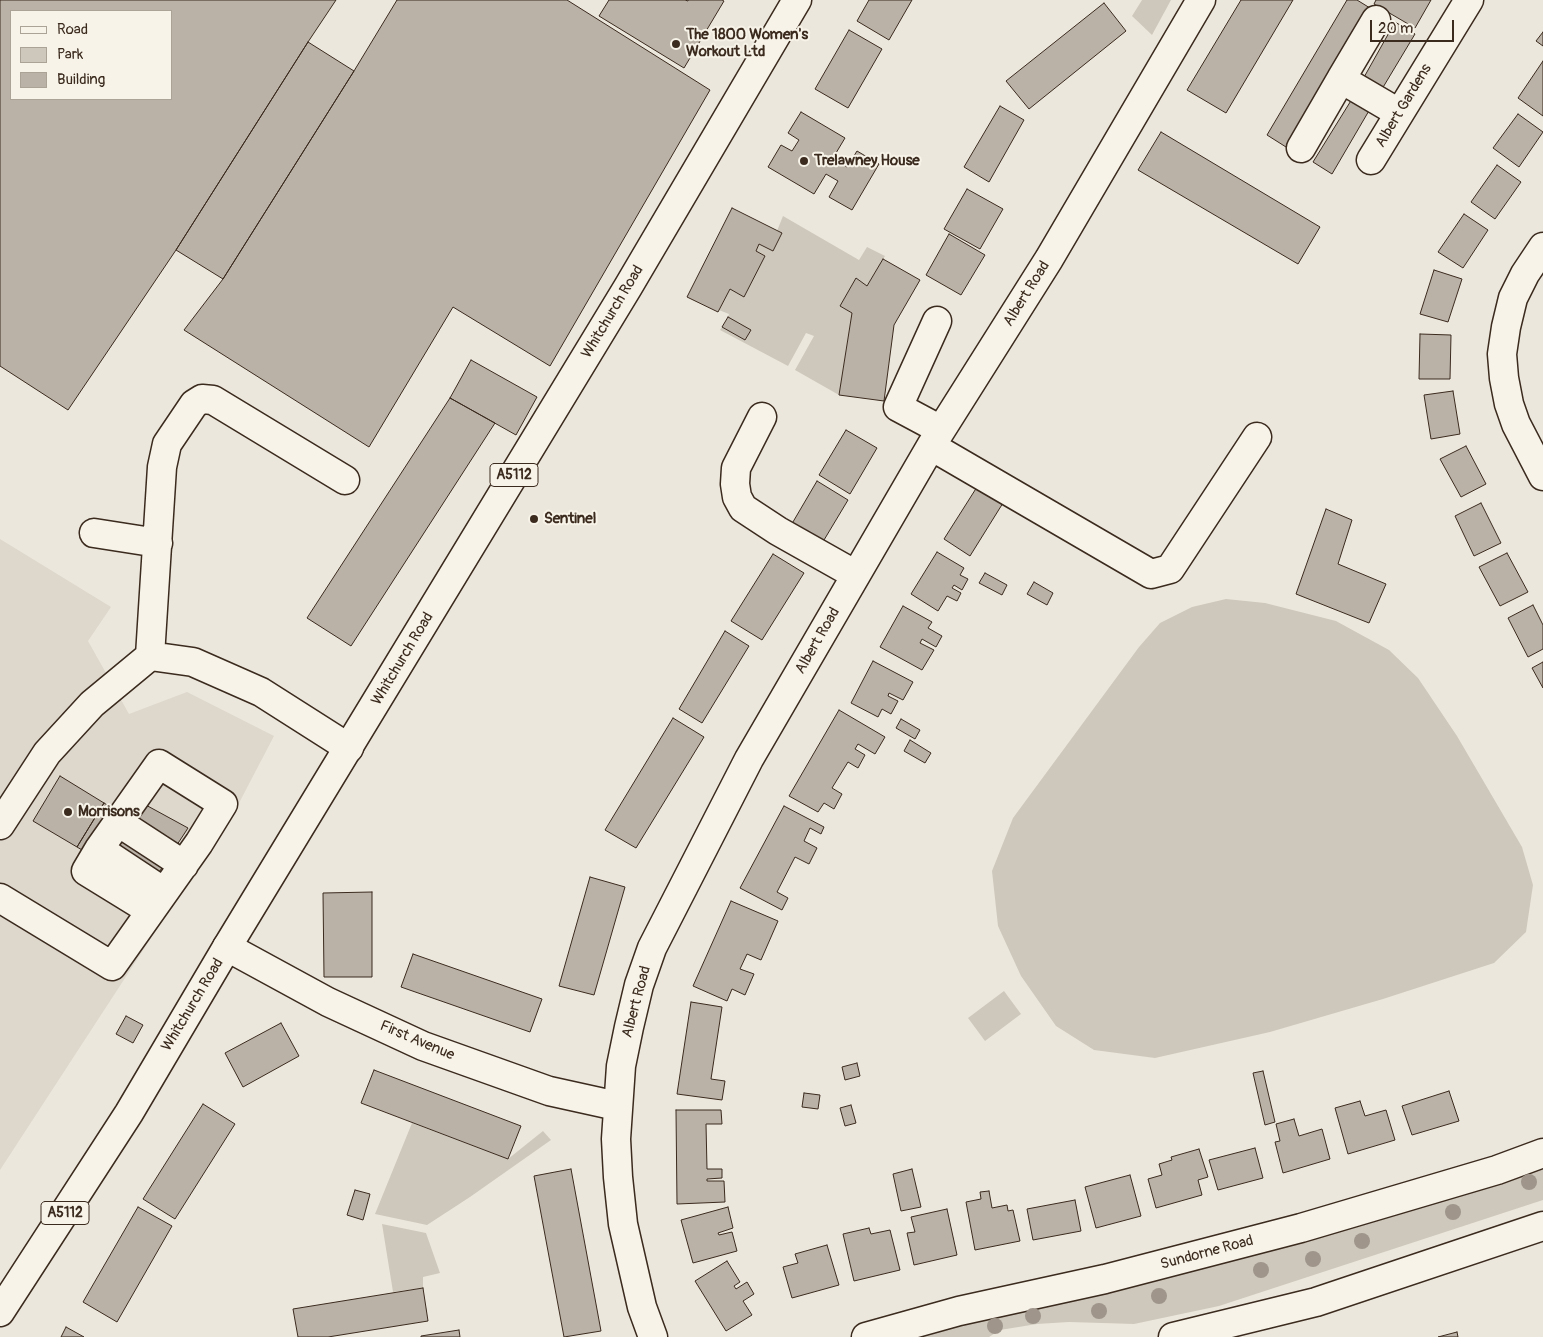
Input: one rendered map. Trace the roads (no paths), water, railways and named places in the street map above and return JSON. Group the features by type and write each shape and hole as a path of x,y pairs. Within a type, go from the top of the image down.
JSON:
{"street":[{"name":"Whitchurch Road","path":"0,1312 129,1113 227,947 628,287 797,0"},
{"name":"Albert Road","path":"653,1337 642,1307 622,1224 616,1139 622,1066 629,1027 639,985 652,948 749,759 936,438 1049,258 1201,0"},
{"name":"Albert Gardens","path":"1371,160 1469,0"},
{"path":"1301,148 1376,20"},
{"path":"1341,79 1399,113"},
{"path":"1543,247 1524,274 1513,298 1502,354 1504,378 1516,424 1543,476"},
{"path":"937,321 898,407 936,438 1150,574 1170,569 1256,437"},
{"path":"0,825 47,754 92,704 150,656 162,467 167,444 194,404 202,399 214,400 345,480"},
{"path":"762,417 736,468 735,484 737,497 743,508 778,531 856,575"},
{"path":"94,533 128,540 158,543"},
{"path":"150,656 192,662 261,692 349,748"},
{"path":"0,898 112,966 158,901 184,864 223,804 159,764 99,849 158,901"},
{"path":"118,822 184,864"},
{"name":"First Avenue","path":"227,947 328,1002 422,1046 549,1091 618,1106"},
{"name":"Sundorne Road","path":"866,1337 959,1311 1105,1279 1301,1228 1497,1170 1543,1153"},
{"path":"1173,1337 1316,1302 1543,1226"}],"place":[{"name":"The 1800 Women's Workout Ltd","path":"676,44"},
{"name":"Trelawney House","path":"804,161"},
{"name":"Sentinel","path":"534,519"},
{"name":"Morrisons","path":"68,812"}]}
